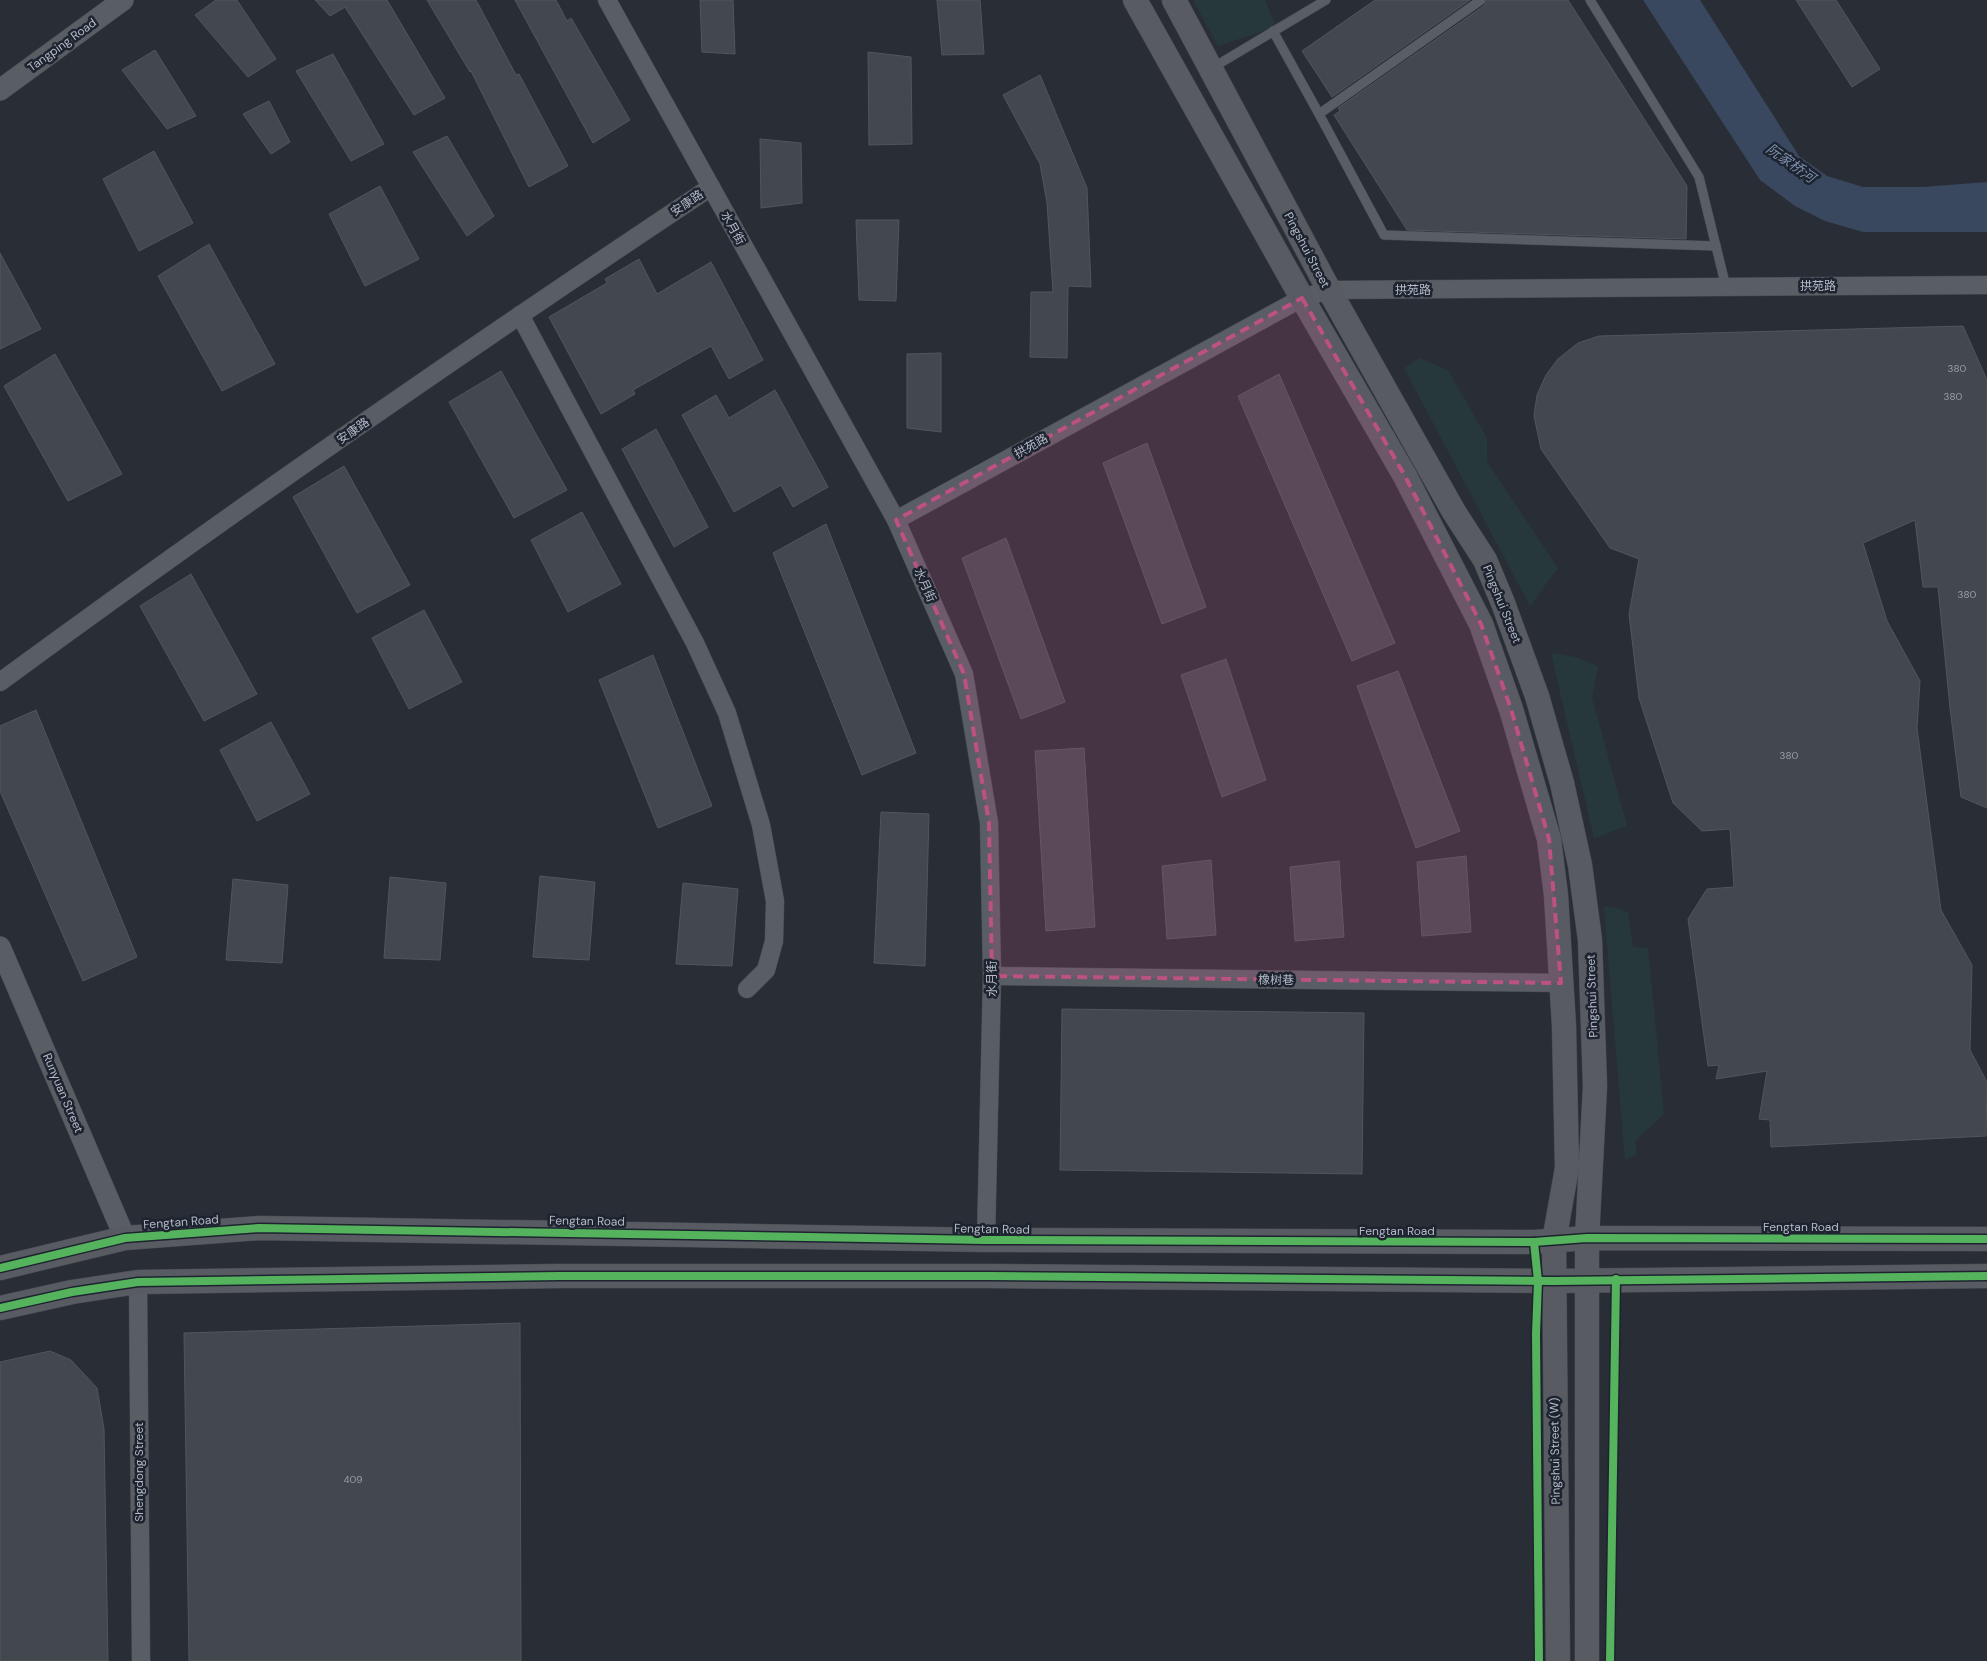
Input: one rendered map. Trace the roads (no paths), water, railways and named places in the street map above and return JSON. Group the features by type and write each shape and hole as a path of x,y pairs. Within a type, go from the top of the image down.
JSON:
{"main road":[{"path":"1135,0 1302,298 1405,476 1481,624 1511,709 1549,840 1556,895 1564,1026 1567,1168 1554,1241"},
{"name":"Pingshui Street","path":"1174,0 1329,290 1454,512 1484,560 1503,603 1537,696 1562,783 1580,865 1590,940 1595,1086 1587,1238 1588,1279"},
{"name":"Fengtan Road","path":"0,1268 126,1238 259,1228 986,1240 1554,1241 1587,1238 1987,1239"},
{"name":"Pingshui Street (W)","path":"1554,1241 1558,1661"},
{"path":"0,1308 72,1292 138,1282 559,1276 921,1276 1553,1281 1588,1279 1987,1276"},
{"path":"1587,1661 1588,1279"}],"street":[{"name":"Tangping Road","path":"0,90 123,0"},
{"name":"水月街","path":"607,0 896,520 964,674 989,823 992,976 986,1240"},
{"name":"安康路","path":"0,682 129,588 520,315 711,187"},
{"name":"拱苑路","path":"896,520 1302,298 1329,290 1987,285"},
{"path":"520,315 696,643 727,713 761,825 775,901 774,941 766,970 747,989"},
{"name":"Runyuan Street","path":"0,947 126,1238"},
{"name":"橡树巷","path":"992,976 1561,983"},
{"name":"Shengdong Street","path":"138,1282 140,1661"}],"lane":[{"path":"1211,68 1326,0"},
{"path":"1319,114 1481,0"},
{"path":"1590,0 1699,177 1726,287"},
{"path":"1273,31 1384,235 1716,246"}],"water":[{"name":"阮家桥河","path":"1643,0 1700,0 1799,156 1827,176 1863,187 1923,187 1987,182 1987,232 1863,232 1825,221 1795,206 1760,180"}]}
